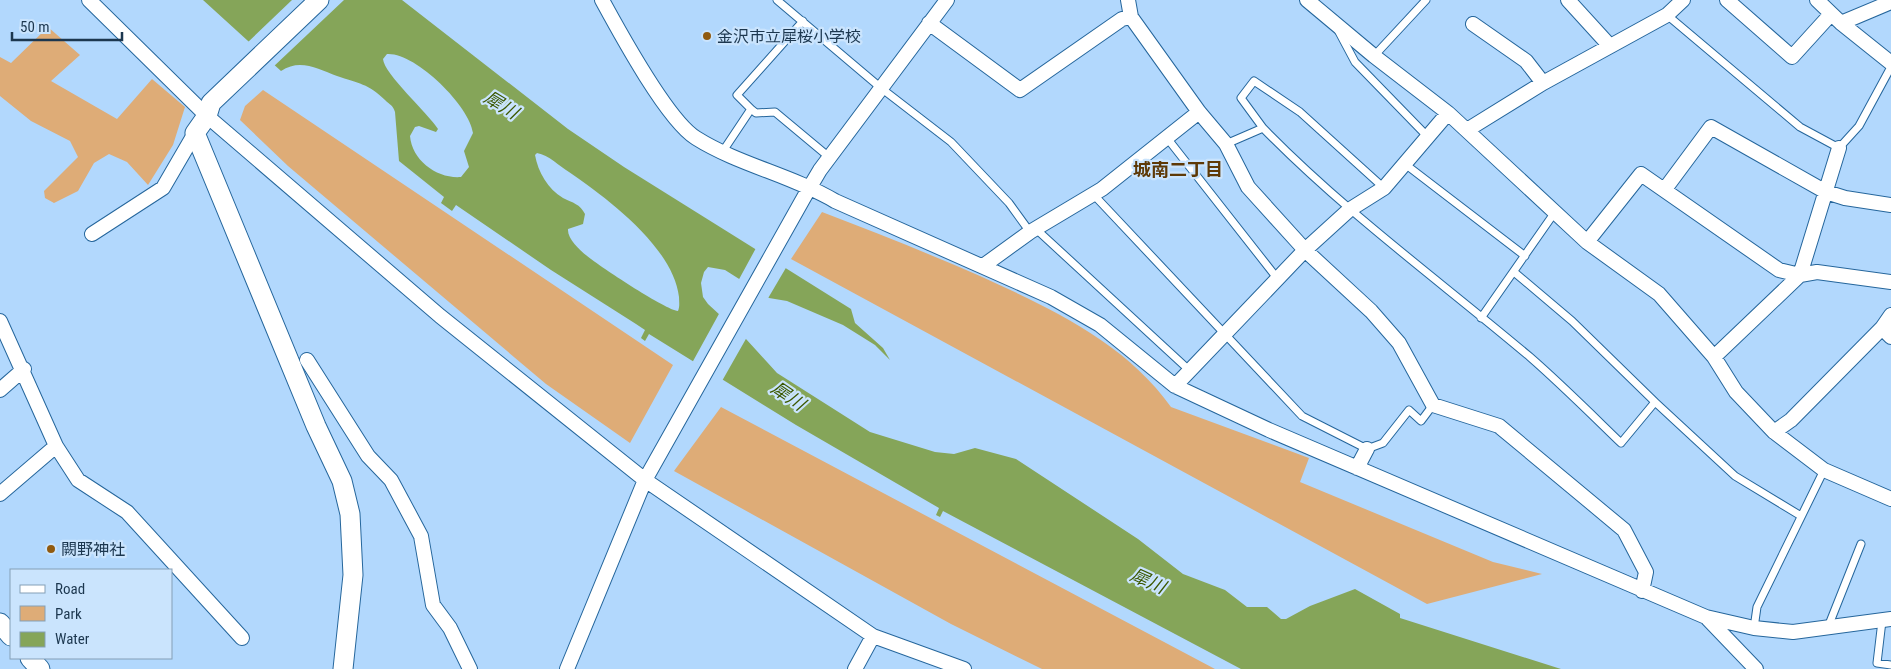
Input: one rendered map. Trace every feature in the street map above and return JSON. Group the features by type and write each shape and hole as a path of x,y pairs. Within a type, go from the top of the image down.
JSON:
{"street":[{"path":"89,0 440,316 647,478 873,636 964,669"},
{"path":"92,234 163,188 209,109 318,0"},
{"path":"602,0 677,121 695,137 722,151 1044,294 1100,325 1175,386 1357,468 1706,617 1754,628 1793,632 1887,620"},
{"path":"1128,0 1131,17 1199,112 1226,144 1248,187 1305,250 1371,312 1399,343 1434,405 1499,426 1624,530 1646,572 1642,591"},
{"path":"1307,0 1374,56 1448,113 1587,242 1659,294 1714,357 1736,392 1774,432 1824,470 1891,499"},
{"path":"1568,0 1609,46"},
{"path":"1467,130 1543,83 1667,15 1683,0"},
{"path":"1727,0 1792,57 1836,18 1891,2"},
{"path":"1817,0 1891,63"},
{"path":"567,669 647,478 809,189 830,157 944,1"},
{"path":"929,23 1020,90 1122,19 1131,17"},
{"path":"1473,24 1526,61 1543,83"},
{"path":"982,266 1033,230 1094,194 1199,112"},
{"path":"1175,386 1305,250 1349,210 1384,188 1448,113"},
{"path":"1665,189 1711,127 1826,192 1844,198 1891,206"},
{"path":"195,134 316,426 334,460 342,481 350,514 354,575 347,648 343,669"},
{"path":"1714,357 1800,275 1839,148"},
{"path":"1587,242 1641,174 1779,270 1800,275 1817,272 1891,282"},
{"path":"1774,432 1791,420 1886,332 1891,315"},
{"path":"0,321 24,370 56,446 78,480 127,512 242,638"},
{"path":"307,360 368,456 391,480 421,536 433,605 450,628 470,669"},
{"path":"0,390 24,370"},
{"path":"0,494 56,446"},
{"path":"1357,468 1367,449"},
{"path":"1706,617 1756,669"},
{"path":"0,623 10,635"},
{"path":"855,669 873,636"},
{"path":"31,659 40,669"}],"lane":[{"path":"777,0 881,88 951,142 1033,230 1189,370"},
{"path":"1374,56 1426,0"},
{"path":"1667,15 1800,127 1839,148 1859,126 1891,67"},
{"path":"803,21 737,95 756,113 775,112 830,157"},
{"path":"1334,23 1355,62 1428,137"},
{"path":"1384,188 1300,112 1254,81 1241,98 1263,128 1306,171 1349,210 1531,358 1621,443 1655,402"},
{"path":"722,151 751,110"},
{"path":"1226,144 1263,128"},
{"path":"1166,138 1277,278"},
{"path":"1405,164 1525,256"},
{"path":"1094,194 1302,416 1367,449 1383,443 1409,410 1421,421 1434,405"},
{"path":"1482,318 1555,212"},
{"path":"1514,272 1572,321 1655,402 1735,476 1801,516"},
{"path":"1754,628 1757,607 1824,470"},
{"path":"1828,628 1862,544"},
{"path":"1887,620 1877,663 1891,665"}],"green space":[{"path":"48,27 80,55 51,81 117,119 152,79 185,107 173,145 148,185 127,162 109,154 94,163 78,191 54,203 45,198 44,191 78,157 70,141 31,121 0,96 0,57 11,63"},
{"path":"263,90 673,365 630,443 546,384 288,166 240,120 245,106"},
{"path":"822,212 980,276 1059,314 1109,345 1132,364 1171,407 1309,458 1300,482 1493,562 1542,574 1427,604 791,259"},
{"path":"721,407 1215,669 1042,669 951,624 674,471"}],"water":[{"name":"犀川","path":"203,0 402,0 568,129 624,167 851,309 855,323 883,348 890,360 875,345 843,325 787,301 769,298 725,270 708,267 704,272 701,283 703,297 708,304 746,339 777,373 870,432 935,452 954,454 975,448 1016,459 1138,539 1183,574 1225,590 1247,607 1267,607 1281,619 1286,619 1310,606 1355,589 1400,614 1400,618 1561,669 1241,669 943,511 940,517 936,515 939,508 796,425 649,334 645,341 641,338 645,330 551,270 456,205 452,211 441,203 444,197 399,161 395,112 391,105 374,90 357,82 309,66 295,65 281,71","holes":["387,54 399,56 426,71 452,96 470,122 473,133 464,151 469,167 461,177 452,177 435,171 428,167 416,153 410,136 415,127 419,126 436,132 438,129 398,84 385,66 383,59","537,153 550,158 602,196 652,243 665,260 674,278 679,297 678,311 661,304 621,280 576,246 568,233 568,229 583,224 585,214 578,206 553,190 544,180 535,155"]}],"pier":[{"path":"292,0 344,0 272,68 246,44"},
{"path":"756,248 787,266 767,300 737,283"},
{"path":"720,312 747,337 722,381 692,363"}],"place":[{"name":"金沢市立犀桜小学校","path":"707,36"},
{"name":"闕野神社","path":"51,549"}],"district":[{"name":"城南二丁目","path":"1178,170"}]}
